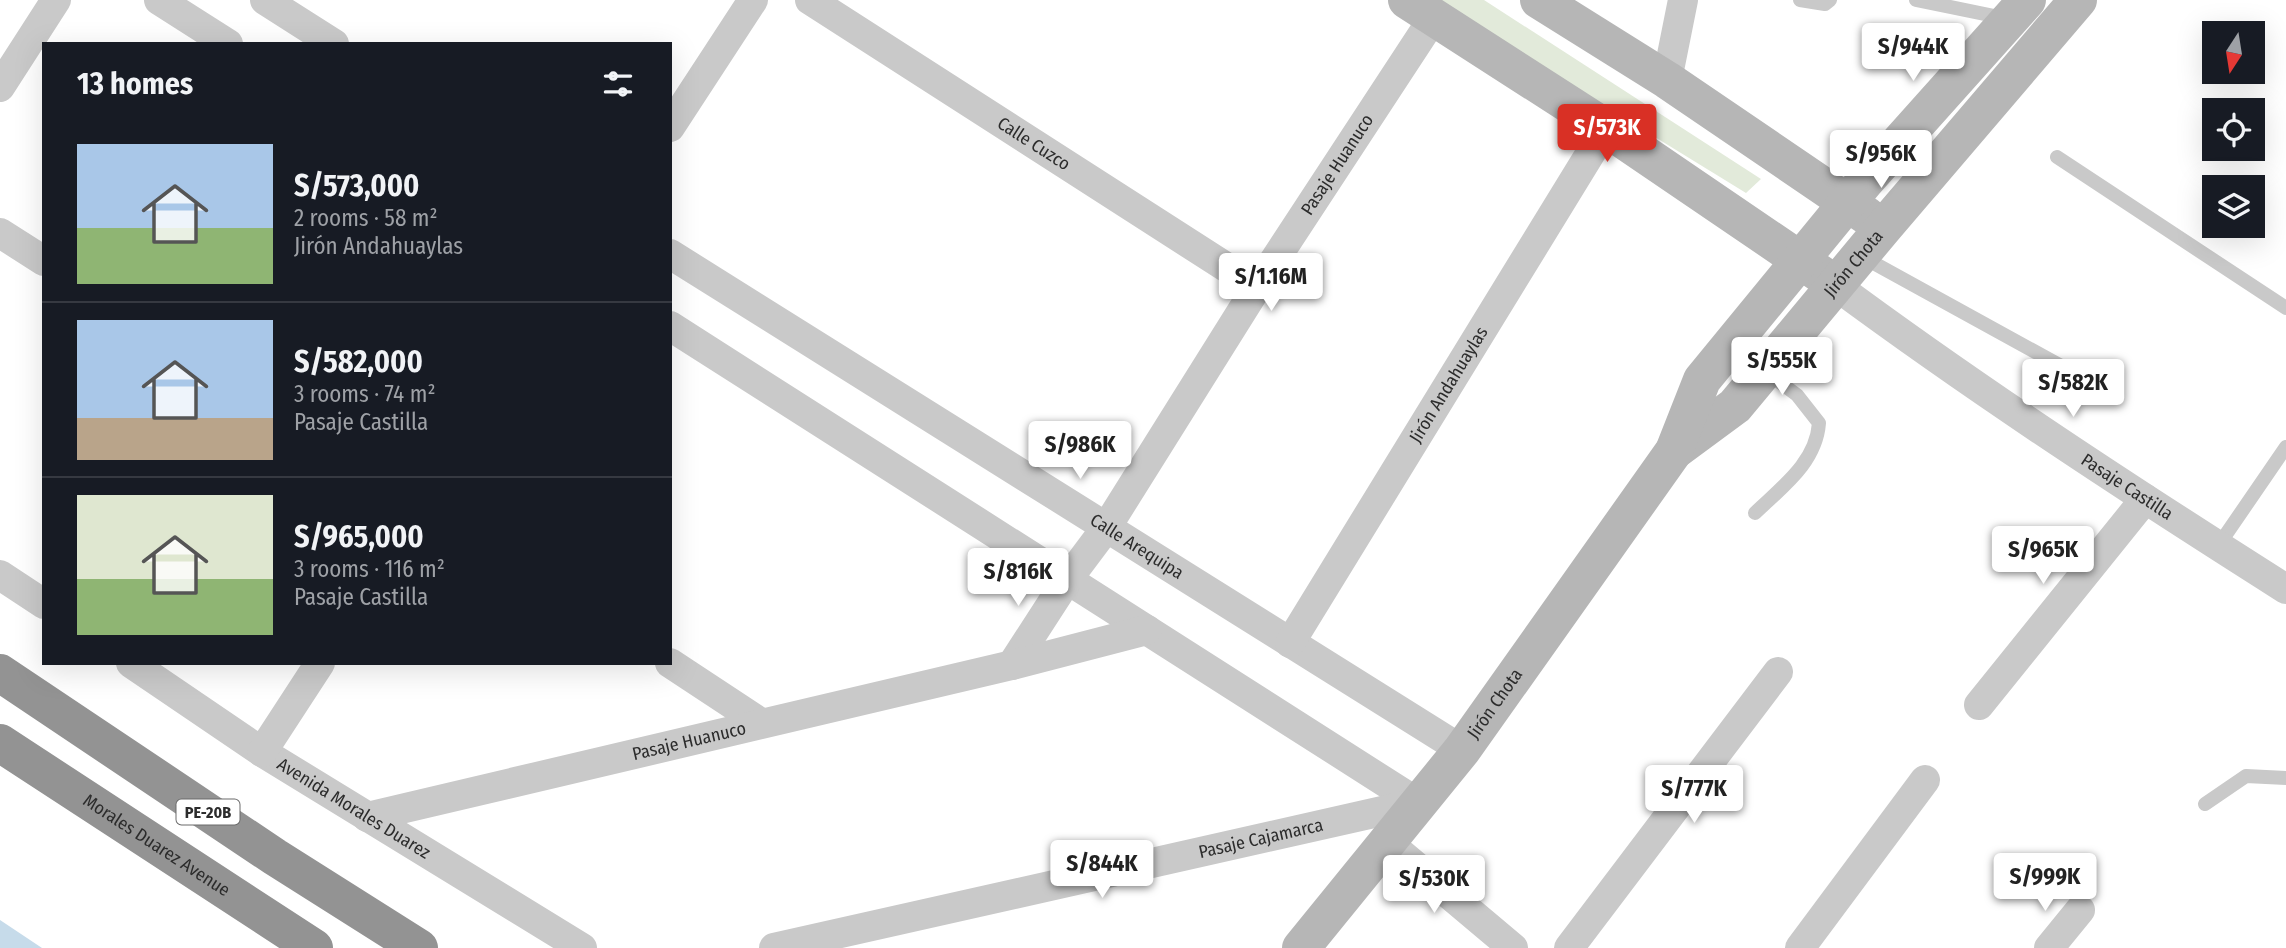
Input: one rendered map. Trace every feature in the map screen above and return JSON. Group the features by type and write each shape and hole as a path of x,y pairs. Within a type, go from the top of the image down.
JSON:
{"highway":[{"name":"PE-20B","path":"0,673 275,857 419,948"},
{"name":"Morales Duarez Avenue","path":"0,743 314,948"}],"street":[{"path":"0,87 56,0"},
{"path":"159,0 225,42"},
{"path":"265,0 331,42"},
{"path":"672,124 753,0"},
{"name":"Calle Cuzco","path":"810,0 1257,287"},
{"path":"1539,0 1667,80 1847,204 1872,241"},
{"path":"1667,80 1683,0"},
{"name":"Jirón Chota","path":"1674,451 1735,406 2078,0"},
{"path":"1421,9 1606,128 1835,285"},
{"name":"Pasaje Huanuco","path":"1012,664 1067,580 1106,527 1257,287 1421,9"},
{"name":"Jirón Chota","path":"1301,948 1462,750 1674,451 1702,380 1847,204 2019,10"},
{"name":"Jirón Andahuaylas","path":"1290,643 1606,128"},
{"path":"0,233 42,260"},
{"name":"Calle Arequipa","path":"672,255 1462,750"},
{"name":"Pasaje Castilla","path":"1835,285 2145,499 2286,589"},
{"path":"672,327 1418,803"},
{"path":"1979,705 2145,499"},
{"path":"0,575 42,603"},
{"name":"Pasaje Huanuco","path":"367,817 1147,630"},
{"path":"672,664 761,723"},
{"name":"Avenida Morales Duarez","path":"134,665 262,752 582,948"},
{"path":"262,752 319,665"},
{"path":"1569,948 1779,672"},
{"path":"1800,948 1925,780"},
{"name":"Pasaje Cajamarca","path":"774,948 1418,803"},
{"path":"1387,842 1513,948"},
{"path":"2049,948 2080,909"}],"lane":[{"path":"1800,0 1825,4 1830,0"},
{"path":"1916,0 2019,10"},
{"path":"2057,157 2286,308"},
{"path":"1872,241 2110,393"},
{"path":"1755,513 1806,463 1818,439 1819,424 1797,395 1764,371"},
{"path":"2218,546 2286,447"},
{"path":"2205,804 2246,776 2286,778"}],"green space":[{"path":"1432,0 1484,0 1761,179 1746,193"}],"water":[{"path":"0,920 42,948 0,948"}]}
